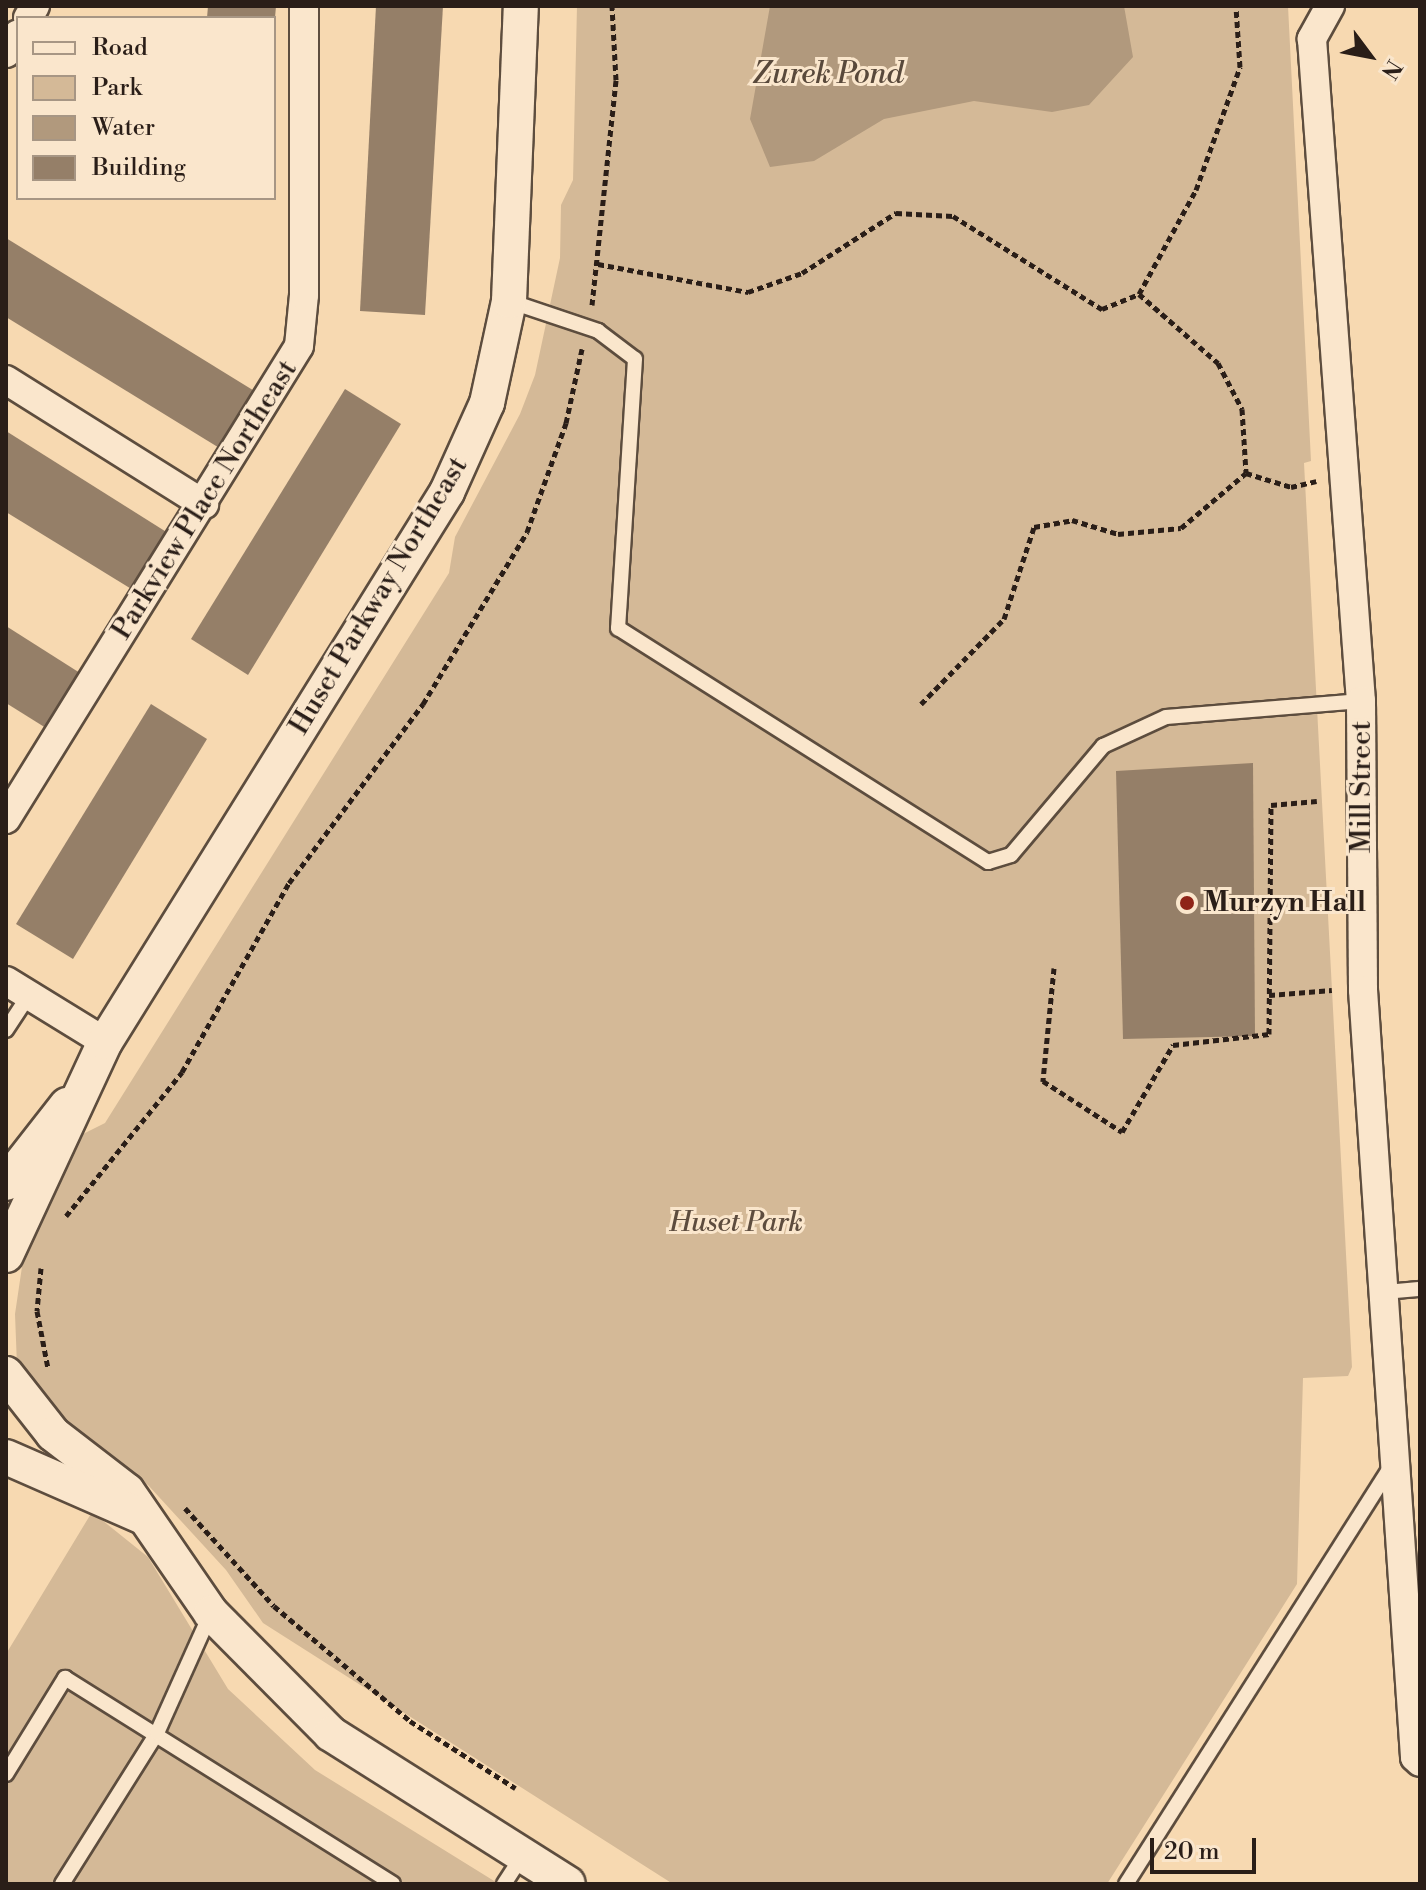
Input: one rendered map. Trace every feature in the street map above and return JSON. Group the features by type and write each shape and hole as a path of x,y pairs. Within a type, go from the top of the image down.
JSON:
{"street":[{"name":"Parkview Place Northeast","path":"6,819 15,783 204,504 299,346 304,295 304,6"},
{"name":"Huset Parkway Northeast","path":"6,1255 105,1042 447,492 487,403 509,301 521,6"},
{"name":"Mill Street","path":"1330,6 1312,39 1347,470 1361,701 1363,990 1415,1757 1420,1762"},
{"path":"6,380 204,504"},
{"path":"17,988 105,1042"},
{"name":"Huset Parkway Northeast","path":"6,1183 84,1087"},
{"path":"6,1374 53,1434 105,1471 211,1613 331,1734 513,1870 568,1884"},
{"path":"6,1457 141,1516"}],"lane":[{"path":"509,301 598,331 635,359 618,628 988,862 1011,855 1103,746 1166,717 1361,701"},
{"path":"6,1030 17,988"},
{"path":"1385,1292 1420,1289"},
{"path":"1126,1884 1396,1460"},
{"path":"62,1884 157,1733 211,1613"},
{"path":"6,1774 65,1678 393,1884"}],"path":[{"path":"596,286 616,80 612,6"},
{"path":"598,264 748,292 802,273 896,213 953,216 1102,309 1139,294 1196,190 1240,67 1236,6"},
{"path":"1139,294 1218,363 1242,409 1246,473"},
{"path":"62,1220 182,1072 289,883 423,704 527,532 566,423 580,359"},
{"path":"1246,473 1291,487 1347,470"},
{"path":"921,704 1004,619 1034,527 1072,520 1118,534 1181,528 1246,473"},
{"path":"1054,968 1043,1081 1122,1132 1173,1045 1269,1034 1271,805 1317,801"},
{"path":"1269,995 1363,990"},
{"path":"44,1257 37,1311 52,1378"},
{"path":"177,1500 285,1615 410,1721 515,1788"}],"green space":[{"name":"Huset Park","path":"577,6 1288,6 1311,461 1304,463 1352,1367 1348,1376 1303,1378 1297,1584 1107,1884 673,1884 263,1623 226,1570 148,1485 54,1417 17,1366 15,1314 23,1260 83,1134 105,1123 449,573 455,537 520,414 535,375 560,258 561,205 573,180"},
{"path":"92,1512 148,1557 228,1689 315,1770 499,1884 6,1884 6,1654"}],"water":[{"name":"Zurek Pond","path":"770,6 1124,6 1133,57 1089,105 1052,112 974,101 884,119 814,161 770,167 750,119"}],"building":[{"path":"208,6 276,6 275,16 207,16"},
{"path":"376,6 443,6 425,315 360,311"},
{"path":"6,238 256,392 221,449 6,317"},
{"path":"345,389 401,424 248,675 191,639"},
{"path":"6,431 168,533 133,590 6,512"},
{"path":"6,626 80,673 46,728 6,703"},
{"path":"151,704 207,739 73,959 16,924"},
{"name":"Murzyn Hall","path":"1253,763 1255,1036 1123,1039 1116,771"}],"place":[{"name":"Murzyn Hall","path":"1187,903"}]}
